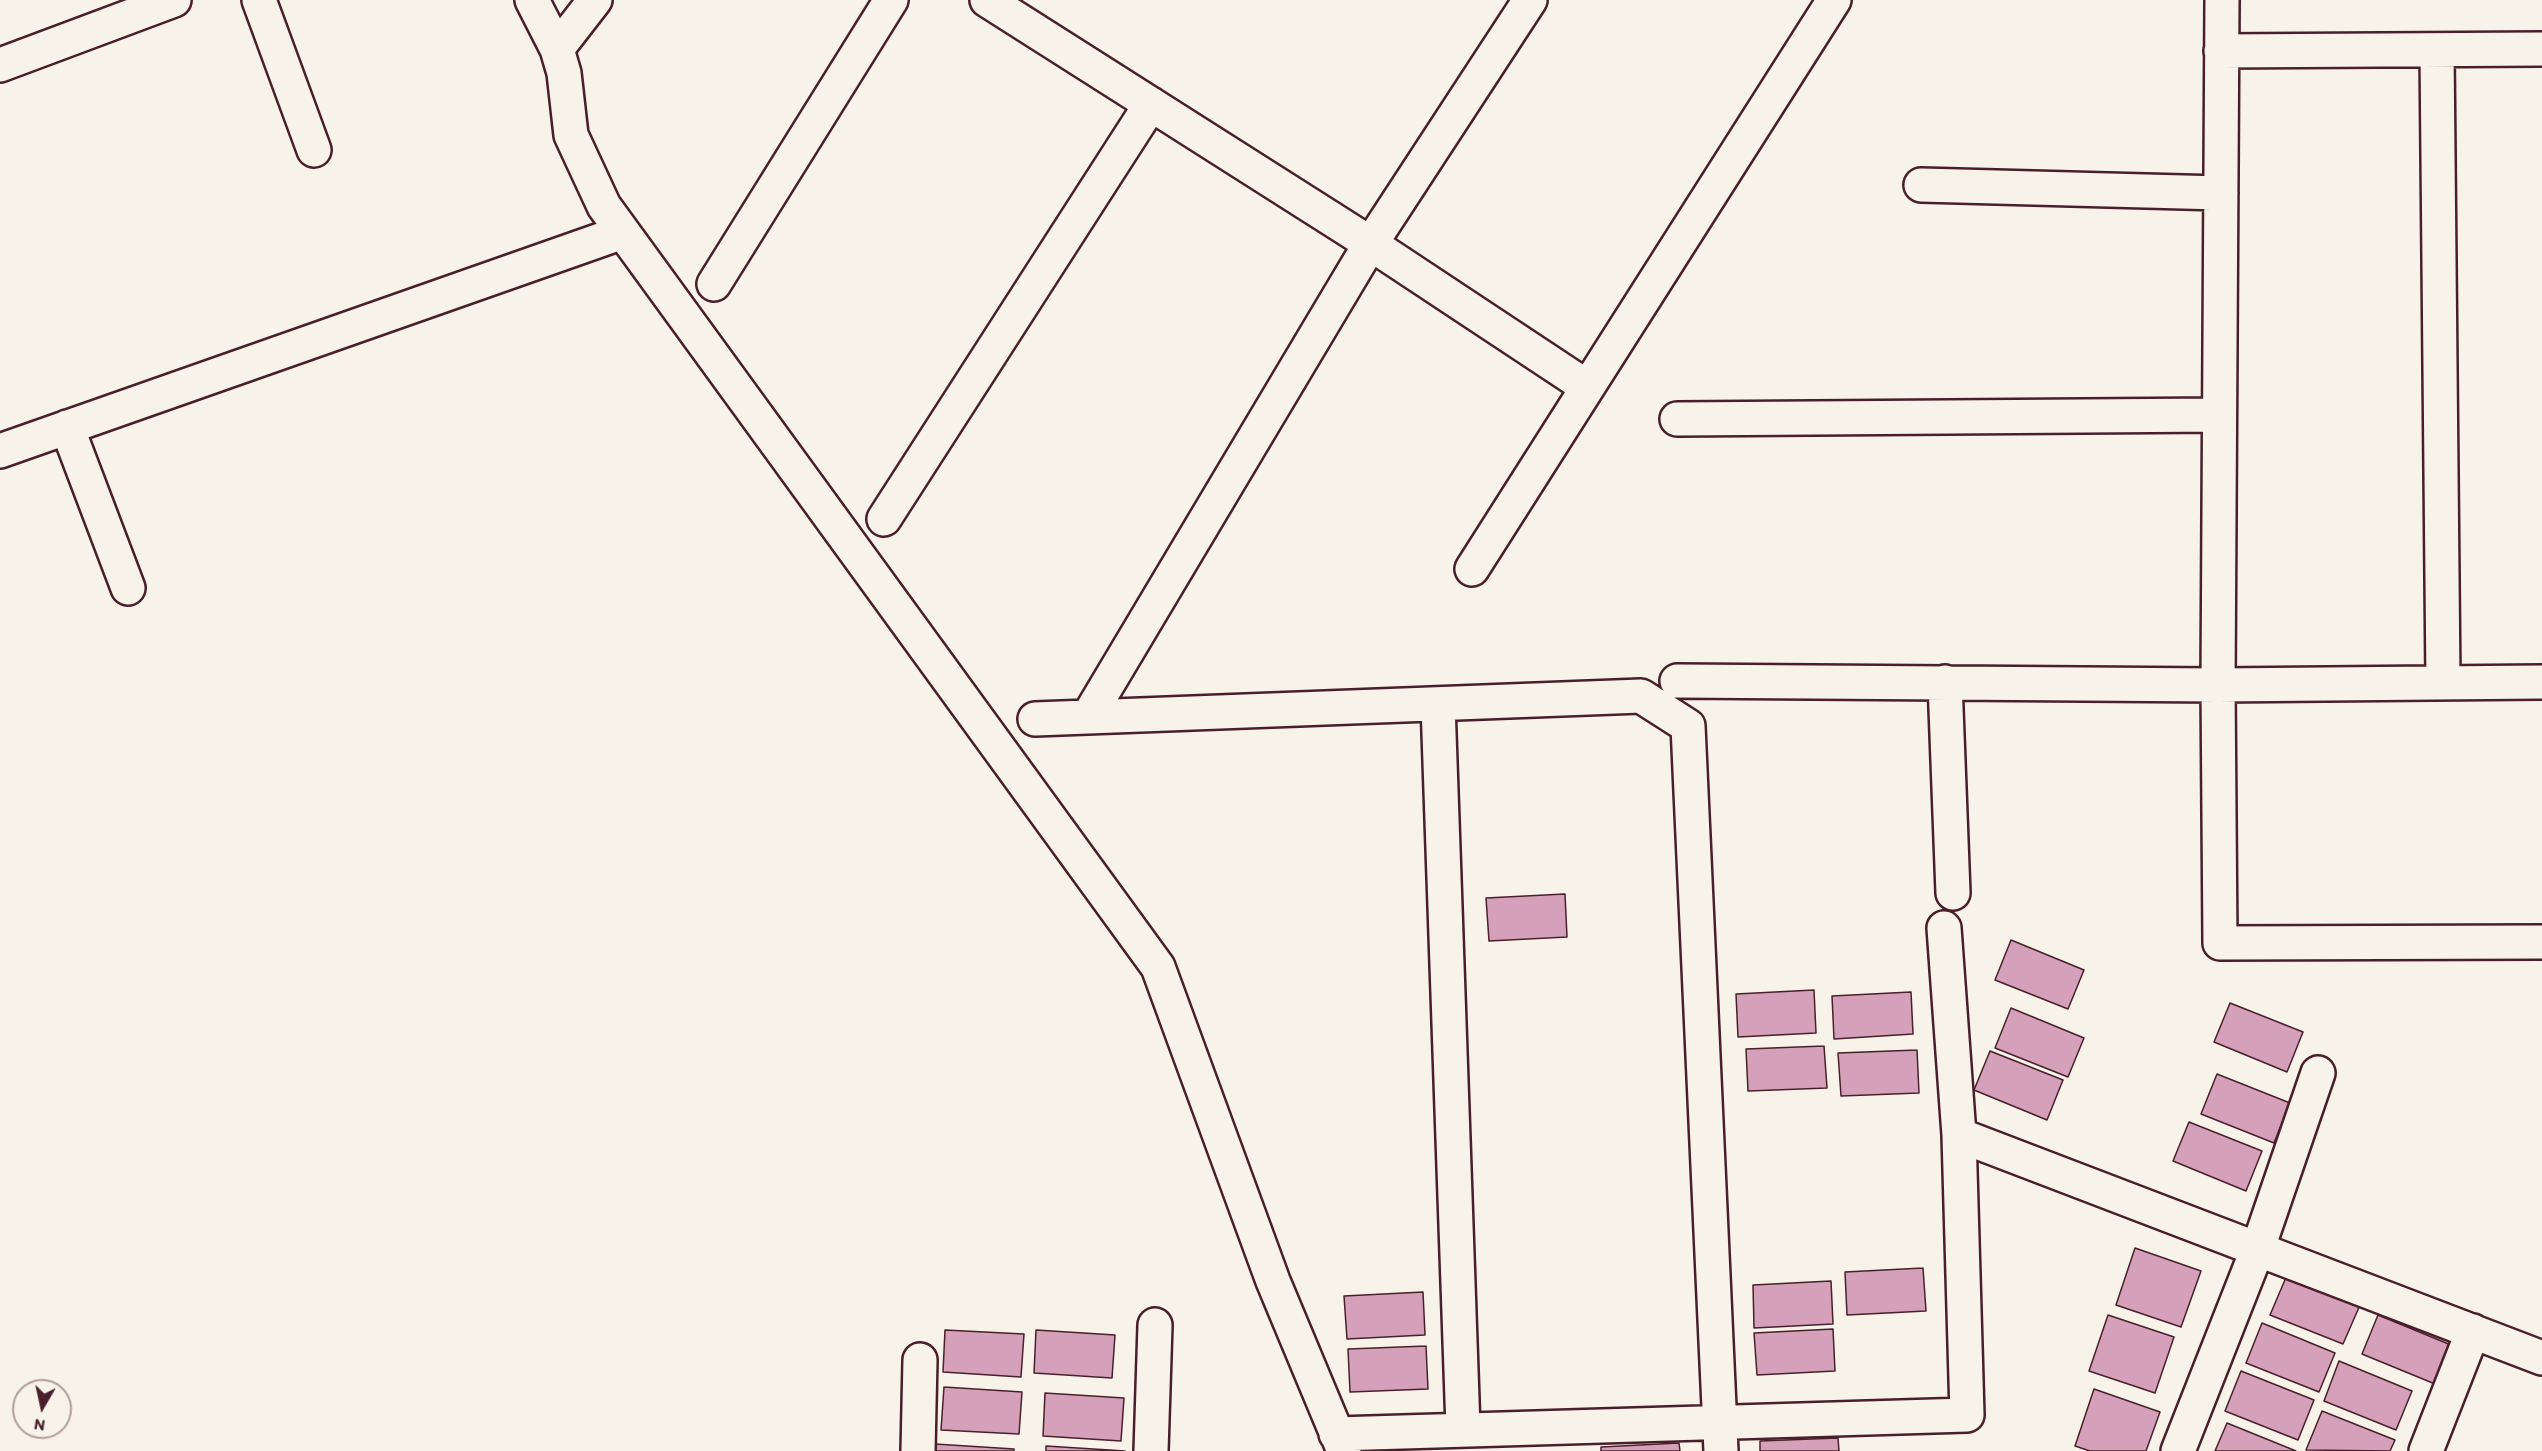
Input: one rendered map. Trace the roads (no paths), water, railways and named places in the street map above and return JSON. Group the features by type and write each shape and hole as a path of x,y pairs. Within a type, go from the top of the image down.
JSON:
{"street":[{"path":"0,64 174,0"},
{"path":"259,0 314,150"},
{"path":"532,0 557,49 564,73 571,135 603,206 1158,967 1273,1281 1340,1442 1463,1428 1720,1436 1967,1415 1959,1135 1944,928"},
{"path":"557,49 595,0"},
{"path":"714,284 891,0"},
{"path":"987,0 1371,244 1587,387"},
{"path":"1088,717 1371,244 1530,0"},
{"path":"1472,569 1834,0"},
{"path":"2222,0 2218,685 2220,944 2542,942"},
{"path":"2221,51 2542,49"},
{"path":"2437,50 2444,683"},
{"path":"884,519 1151,104"},
{"path":"1921,185 2221,193"},
{"path":"0,451 623,232"},
{"path":"1677,419 2219,415"},
{"path":"67,427 128,588"},
{"path":"1677,681 2218,685 2542,682"},
{"path":"1945,682 1953,893"},
{"path":"1035,719 1641,696 1688,726 1720,1436"},
{"path":"1438,704 1463,1428"},
{"path":"2178,1451 2258,1248 2318,1073"},
{"path":"1959,1135 2542,1358"},
{"path":"1151,1451 1155,1325"},
{"path":"2426,1451 2473,1331"},
{"path":"918,1451 920,1360"}]}
